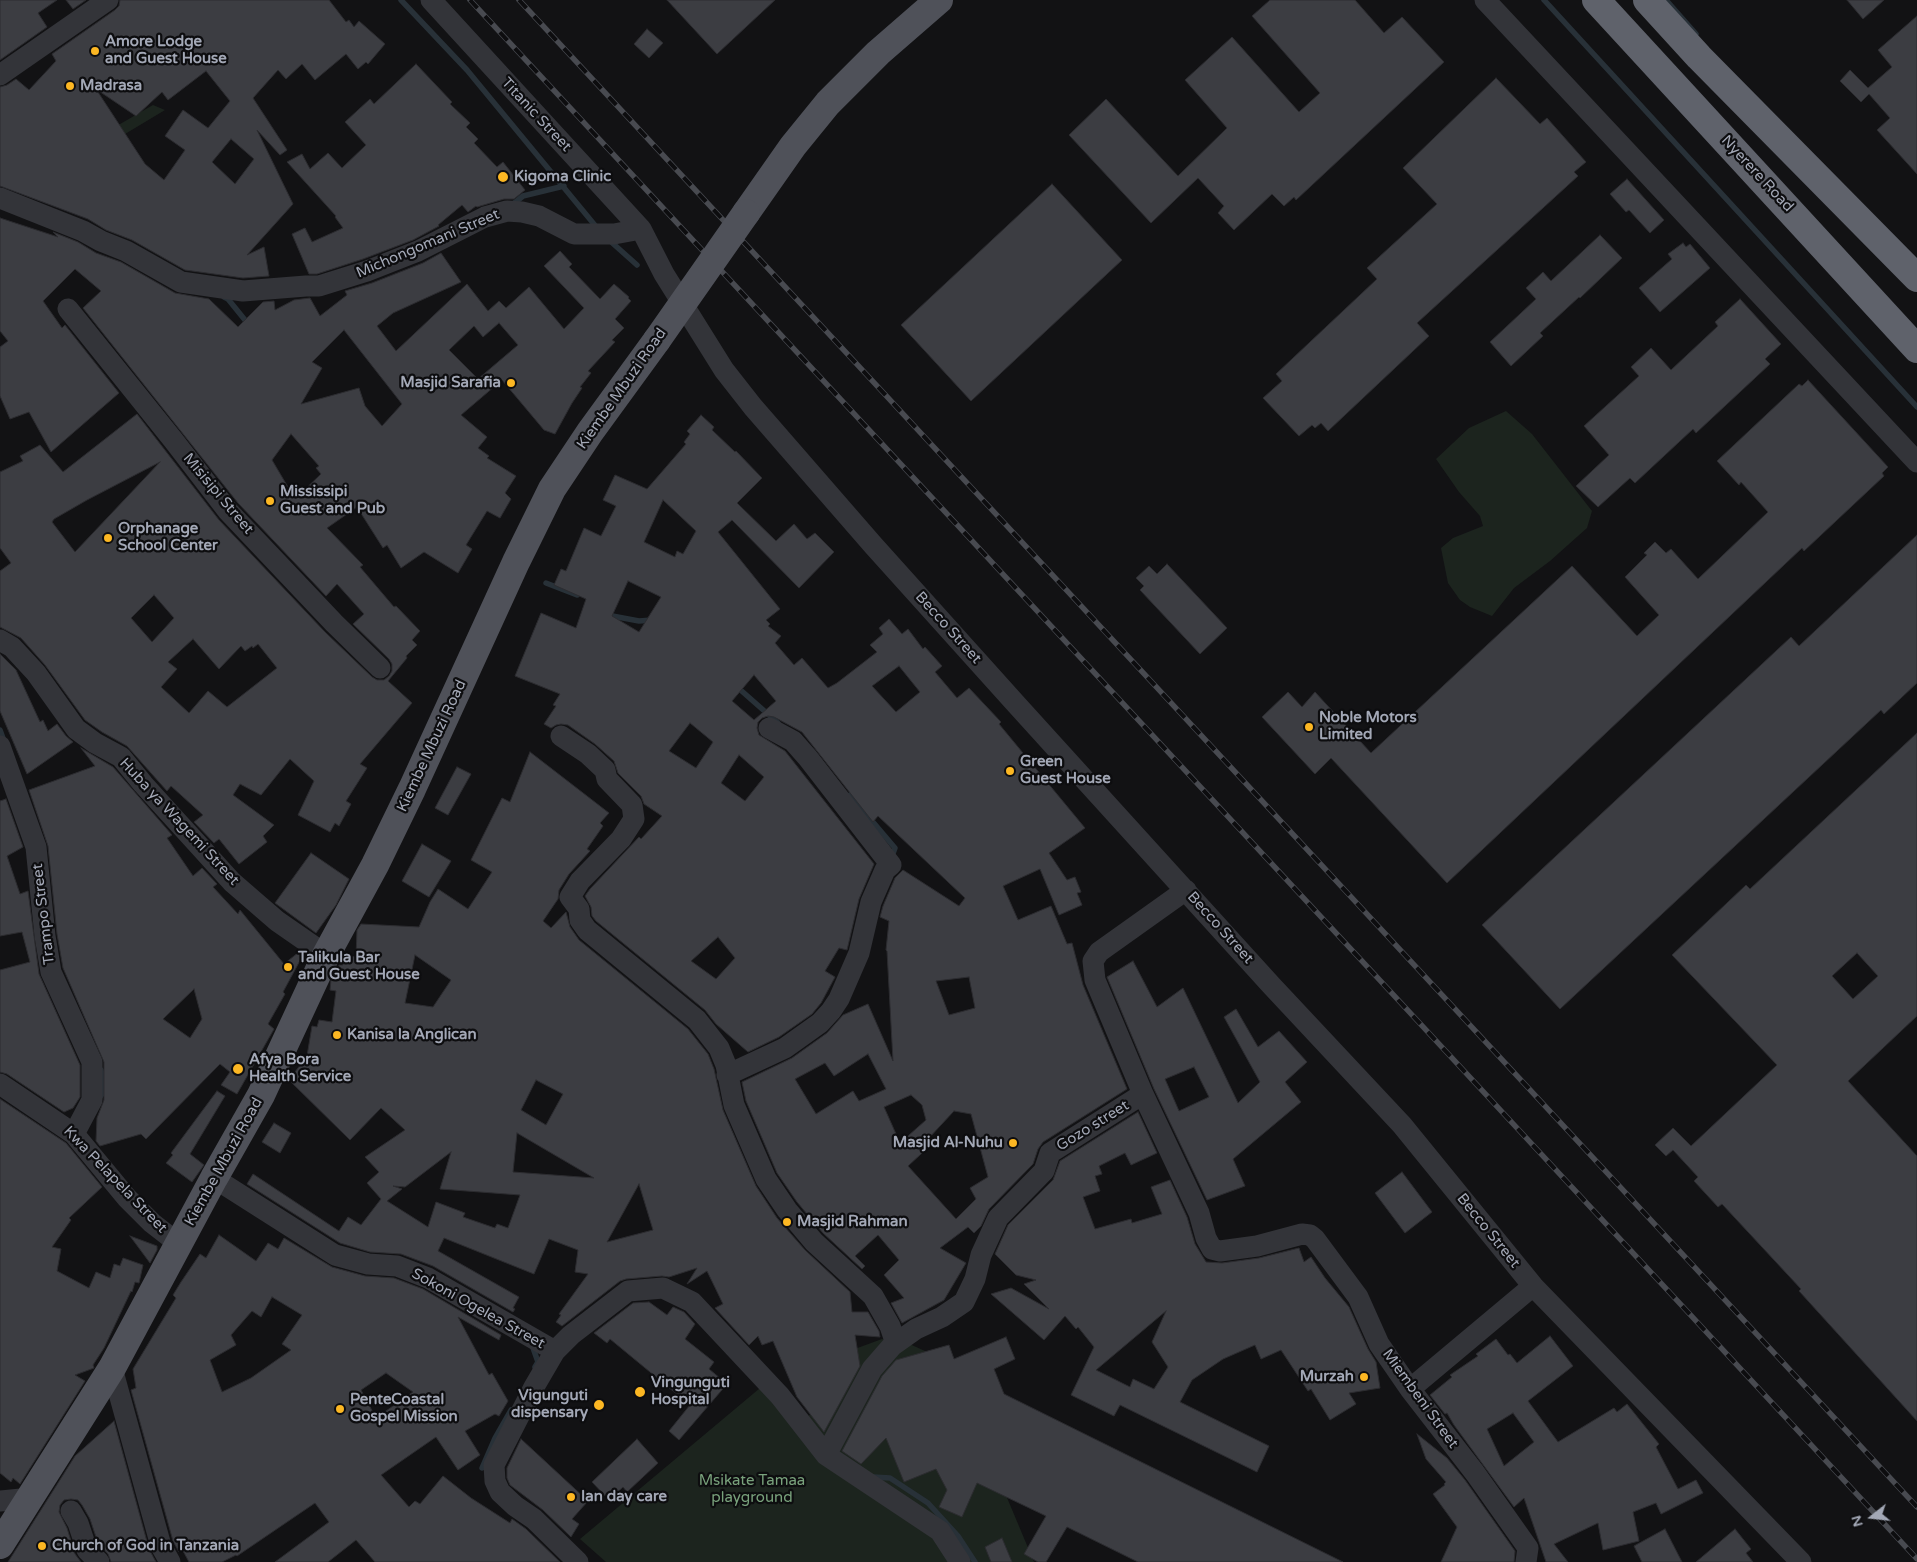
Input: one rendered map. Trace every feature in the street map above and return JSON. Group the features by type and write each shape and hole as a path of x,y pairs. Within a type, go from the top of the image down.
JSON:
{"highway":[{"name":"Nyerere Road","path":"1596,0 1917,349"},
{"path":"1647,0 1700,57 1917,278"}],"main road":[{"name":"Kiembe Mbuzi Road","path":"0,1545 112,1368 261,1095 326,955 388,840 516,562 552,489 590,432 793,146 828,104 878,53 939,0"}],"street":[{"path":"0,75 107,0"},
{"name":"Titanic Street","path":"431,0 641,230"},
{"path":"1485,0 1917,462"},
{"name":"Michongomani Street","path":"0,198 83,231 181,282 243,291 319,286 367,271 418,251 485,217 507,211 539,216 574,234 614,234 641,230"},
{"name":"Becco Street","path":"641,230 664,274 724,370 753,407 886,559 1271,985 1402,1125 1533,1286 1801,1562"},
{"name":"Misisipi Street","path":"68,309 228,511 334,623 380,668"},
{"name":"Huba ya Wagemi Street","path":"0,640 12,647 36,673 76,728 94,743 121,757 232,882 277,922 326,955"},
{"path":"727,1075 785,1048 820,1023 831,1011 839,999 859,953 871,902 886,870 891,864 793,741 769,728"},
{"path":"561,736 588,754 605,770 607,779 632,806 634,818 621,839 580,881 570,897 579,909 580,920 588,930 698,1020 719,1048 726,1065 734,1105 766,1179 787,1210 814,1242 873,1296 890,1326 896,1341 893,1344"},
{"name":"Trampo Street","path":"0,746 36,848 45,936 51,972 92,1062 92,1100 74,1134"},
{"name":"Gozo street","path":"826,1455 872,1369 893,1344 916,1329 942,1317 964,1302 975,1279 981,1255 998,1218 1044,1171 1050,1153 1143,1094 1095,980 1093,961 1099,952 1186,890"},
{"name":"Kwa Pelapela Street","path":"0,1084 74,1134 127,1198 152,1223 179,1244"},
{"name":"Miembeni Street","path":"1143,1094 1199,1214 1206,1238 1212,1249 1220,1251 1257,1246 1302,1234 1310,1236 1318,1243 1358,1298 1379,1344 1410,1389 1475,1472 1528,1548 1526,1562"},
{"name":"Sokoni Ogelea Street","path":"214,1178 335,1255 368,1264 396,1266 428,1278 556,1351 571,1335 628,1292 663,1288 692,1302 775,1390 826,1455 940,1531 960,1562"},
{"path":"1410,1389 1533,1286"},
{"path":"556,1351 534,1387 497,1457 494,1465 495,1481 500,1492 534,1519 578,1562"},
{"path":"112,1368 161,1546 170,1562"},
{"path":"0,1501 30,1498"},
{"path":"72,1511 87,1550 99,1562"}],"green space":[{"path":"153,105 165,110 125,134 108,131"},
{"path":"1506,411 1532,434 1592,511 1587,528 1550,561 1514,588 1492,616 1470,607 1460,600 1448,583 1441,548 1453,538 1483,526 1480,516 1459,492 1436,459 1469,428"},
{"name":"Msikate Tamaa playground","path":"894,1337 925,1351 944,1380 995,1469 1034,1562 606,1562 580,1539 766,1383 799,1431 852,1350 882,1339 895,1341"}],"building":[{"path":"0,0 57,0 38,13 47,27 0,60"},
{"path":"66,0 86,0 73,9"},
{"path":"120,0 329,0 346,22 349,20 354,27 359,21 385,44 368,64 366,62 358,69 346,54 315,80 302,64 286,79 278,70 253,98 287,150 280,155 257,130 293,204 247,255 264,247 269,276 243,278 185,270 132,240 106,230 88,219 0,186 0,87 16,79 29,90 56,61 52,54 119,6","holes":["206,71 230,101 208,128 183,110 165,136 185,150 164,180 145,164 96,89 136,116 162,92 168,100","231,139 254,159 235,184 212,162"]},
{"path":"667,0 775,0 717,54"},
{"path":"1270,0 1355,0 1384,33 1402,17 1444,62 1296,200 1294,197 1284,206 1272,194 1234,230 1218,213 1224,206 1198,178 1151,223 1069,135 1106,99 1178,176 1227,128 1185,80 1232,37 1299,112 1320,93 1252,16"},
{"path":"1847,0 1884,0 1863,19"},
{"path":"1917,16 1917,174 1877,130 1890,118 1869,94 1861,102 1840,81 1850,70 1868,88 1892,67 1878,50"},
{"path":"647,29 663,43 649,58 634,44"},
{"path":"416,64 452,102 450,104 470,123 466,127 478,139 474,143 497,167 503,162 525,190 514,199 504,199 476,206 468,212 462,205 439,226 413,240 363,259 317,274 309,274 292,234 305,228 312,242 343,228 336,216 287,162 302,154 310,169 328,153 342,168 366,145 345,122 370,99 374,104"},
{"path":"1496,78 1540,124 1547,118 1586,162 1574,172 1578,176 1417,323 1429,336 1328,431 1321,423 1315,428 1312,425 1299,436 1263,398 1282,381 1276,374 1377,279 1367,268 1437,204 1403,168"},
{"path":"1627,179 1664,220 1650,233 1629,210 1626,212 1610,194"},
{"path":"1052,184 1122,260 971,401 901,325"},
{"path":"0,218 58,237 53,232 78,242 96,253 121,262 175,293 209,299 238,327 263,302 274,301 275,310 294,300 310,298 320,316 347,295 345,291 372,283 423,263 441,253 461,282 393,313 377,326 396,351 467,284 488,311 499,301 506,308 529,287 564,329 584,308 544,266 560,251 572,264 569,267 600,299 614,284 631,301 615,319 624,328 612,340 615,342 588,371 591,373 580,387 582,388 555,434 544,430 502,380 461,415 487,437 478,448 489,456 487,458 516,476 505,493 511,499 500,518 487,511 466,545 472,549 458,573 424,552 401,568 387,545 383,548 357,507 327,528 363,565 360,567 394,607 396,606 420,631 412,640 417,645 406,656 407,658 388,681 412,703 360,764 367,768 346,801 351,804 339,826 335,823 330,832 298,815 314,781 290,759 261,795 240,784 233,795 274,825 263,836 267,842 239,864 219,839 214,843 194,822 203,815 171,786 167,791 127,746 85,720 45,665 21,638 0,627 0,571 11,563 0,548 0,472 23,461 20,456 40,445 63,472 137,414 219,520 325,632 377,680 384,680 389,676 392,671 392,664 353,624 364,614 337,584 326,596 238,503 83,308 101,291 75,269 43,301 62,328 65,325 119,393 51,452 29,412 10,419 0,396 0,347 8,341 0,331","holes":["499,323 518,345 478,379 449,350 474,326 483,337","344,330 402,404 382,426 365,406 359,388 301,404 322,368 312,362","291,434 319,466 316,468 321,474 295,499 272,460","160,462 75,552 52,522 87,500","154,595 174,618 152,642 131,618","193,639 219,669 241,646 245,651 258,644 277,668 227,707 208,691 189,713 161,687 177,669 168,662"]},
{"path":"1600,235 1622,258 1540,333 1543,336 1511,366 1490,342 1536,299 1526,288 1543,272 1551,281"},
{"path":"1683,243 1686,247 1690,244 1710,268 1660,312 1639,288 1672,259 1668,254"},
{"path":"1740,299 1781,344 1765,359 1770,364 1696,433 1693,429 1635,483 1630,478 1598,507 1576,486 1609,455 1584,426 1639,376 1631,367 1651,348 1671,370 1718,326 1715,322"},
{"path":"1808,380 1888,467 1882,473 1884,476 1804,551 1802,548 1447,883 1331,758 1315,774 1262,717 1288,692 1302,707 1315,692 1371,753 1572,566 1637,636 1659,615 1625,577 1647,555 1644,553 1655,542 1666,553 1671,549 1698,579 1768,512 1741,482 1739,485 1717,461 1799,384 1802,386"},
{"path":"701,415 714,427 712,430 762,478 737,503 776,541 794,524 807,539 815,533 834,552 799,588 732,520 718,532 780,609 766,620 770,624 768,626 781,636 775,643 794,665 802,658 828,688 877,652 870,645 883,634 879,628 889,619 902,634 908,629 923,649 925,647 942,666 935,672 957,698 969,688 1001,722 999,724 1085,828 1049,853 1067,880 1075,877 1081,892 1077,893 1082,905 1059,915 1040,869 1003,886 1018,920 1051,906 1067,944 1072,943 1083,985 1127,1089 1043,1142 1038,1149 1033,1164 989,1209 981,1226 974,1233 968,1227 940,1248 966,1263 944,1300 902,1323 891,1303 904,1298 884,1275 899,1260 878,1235 855,1256 865,1266 862,1269 823,1233 797,1202 777,1173 746,1101 742,1082 792,1058 827,1033 843,1015 868,1004 893,1061 886,950 889,921 880,917 895,878 903,870 959,906 965,898 878,816 873,822 802,732 774,717 762,718 758,722 759,735 785,751 874,864 859,899 847,950 839,948 825,971 835,977 821,1003 812,1014 779,1037 748,1052 716,1024 705,1010 592,916 591,907 585,896 639,837 641,839 662,816 644,804 641,796 618,773 614,761 595,744 568,725 561,724 551,728 544,724 556,706 553,705 560,694 515,676 541,613 576,628 586,599 554,585 561,569 566,571 584,528 601,536 616,506 603,500 615,475 647,489 686,444 684,442 690,434 687,431","holes":["663,500 696,531 683,554 677,551 675,557 644,542","628,581 661,597 639,632 612,616","899,666 920,692 896,712 872,686","754,675 776,701 754,720 732,701","690,723 713,742 696,768 669,751","739,755 764,777 745,801 721,783","718,937 735,958 716,979 691,961","969,977 975,1008 949,1015 936,981","868,1054 886,1089 859,1101 853,1091 816,1114 795,1079 825,1063 834,1076","911,1095 922,1105 926,1120 900,1143 884,1107","954,1111 971,1114 988,1177 970,1188 976,1199 956,1219 908,1166 933,1143 928,1139"]},
{"path":"1917,535 1917,683 1884,714 1881,710 1560,1009 1482,925 1791,637 1799,646"},
{"path":"1167,564 1227,628 1200,654 1140,590 1144,586 1136,578 1149,566 1157,574"},
{"path":"0,654 16,670 40,722 43,720 48,731 57,724 73,742 27,774 0,711"},
{"path":"1917,733 1917,1016 1848,1081 1917,1156 1917,1421 1799,1291 1801,1289 1722,1204 1718,1207 1694,1181 1698,1177 1673,1150 1666,1156 1655,1145 1673,1128 1691,1146 1777,1065 1672,955 1746,885 1750,889","holes":["1857,953 1878,976 1853,999 1832,976"]},
{"path":"81,748 113,767 172,835 167,838 193,876 202,868 217,884 213,887 238,914 240,910 284,964 299,952 303,955 283,992 285,994 268,1024 274,1029 237,1094 221,1085 230,1072 220,1064 146,1139 141,1134 100,1146 96,1141 97,1118 104,1100 104,1062 63,968 57,934 48,846 29,790 95,766","holes":["194,989 202,1019 190,1038 163,1019"]},
{"path":"530,752 609,813 600,823 603,826 587,849 590,851 569,874 559,890 558,899 543,921 551,928 566,912 570,927 579,940 688,1029 708,1054 714,1069 723,1110 756,1186 777,1218 805,1250 850,1292 852,1312 868,1312 879,1331 880,1337 855,1335 860,1366 824,1432 797,1397 773,1341 762,1345 758,1336 749,1345 715,1308 723,1304 707,1271 687,1284 697,1268 669,1277 662,1276 620,1281 562,1326 556,1322 561,1315 559,1314 588,1274 575,1272 578,1250 549,1239 534,1274 444,1238 438,1251 519,1297 513,1312 433,1266 401,1254 370,1252 340,1243 247,1184 253,1174 339,1231 348,1217 361,1225 381,1199 367,1183 379,1172 365,1157 405,1130 381,1108 350,1140 289,1080 307,1056 312,1026 317,1027 319,1020 332,1022 336,991 330,990 331,980 333,976 337,977 339,965 343,965 344,955 356,957 357,930 361,924 419,927 438,889 468,909 492,872 471,860 502,798 510,802","holes":["415,955 451,980 433,1007 405,1003","536,1080 563,1094 546,1125 521,1110","517,1133 594,1178 513,1172","451,1152 440,1189 520,1195 508,1228 497,1224 495,1228 463,1217 465,1213 436,1202 428,1227 387,1201 402,1189 393,1186 405,1187","639,1184 653,1230 607,1242"]},
{"path":"457,767 471,774 448,815 435,808"},
{"path":"6,799 23,847 7,856 20,894 28,891 39,974 80,1065 80,1097 73,1108 64,1112 7,1074 0,1072 0,970 30,962 22,932 0,936 0,801"},
{"path":"422,844 451,861 429,897 402,881"},
{"path":"311,853 349,879 336,905 316,933 275,903"},
{"path":"1133,961 1157,1007 1183,988 1238,1103 1260,1082 1224,1017 1236,1009 1258,1047 1279,1031 1307,1062 1285,1082 1301,1102 1233,1159 1245,1186 1207,1200 1154,1089 1107,977","holes":["1194,1067 1209,1097 1179,1111 1165,1079"]},
{"path":"217,1091 225,1096 190,1154 204,1165 192,1182 166,1163 173,1155 171,1153"},
{"path":"0,1099 66,1143 102,1187 69,1218 71,1220 52,1247 61,1249 57,1271 89,1288 96,1272 110,1278 114,1264 120,1266 123,1258 143,1265 139,1283 135,1282 132,1292 104,1348 93,1365 94,1368 75,1375 85,1381 20,1484 13,1478 11,1482 0,1473"},
{"path":"1138,1112 1157,1153 1131,1165 1125,1153 1099,1166 1102,1174 1095,1176 1100,1191 1083,1197 1095,1229 1131,1219 1132,1223 1162,1214 1151,1187 1170,1180 1187,1217 1195,1244 1206,1262 1222,1263 1259,1258 1299,1248 1304,1262 1311,1257 1325,1278 1349,1307 1376,1362 1380,1388 1349,1393 1356,1404 1330,1420 1311,1389 1308,1391 1281,1350 1261,1359 1255,1345 1223,1359 1192,1380 1180,1402 1269,1446 1257,1472 1120,1405 1114,1416 1071,1395 1094,1347 1078,1327 1076,1329 1065,1316 1044,1340 991,1294 1011,1288 1049,1309 1024,1284 1036,1280 1016,1275 995,1254 1008,1225 1053,1180 1060,1161","holes":["1166,1311 1152,1342 1168,1367 1154,1389 1133,1379 1130,1387 1096,1370"]},
{"path":"274,1123 291,1133 280,1153 262,1142"},
{"path":"1402,1172 1432,1212 1405,1233 1375,1193"},
{"path":"219,1235 256,1261 268,1243 278,1249 284,1238 332,1267 365,1276 394,1278 423,1289 501,1335 499,1340 458,1317 489,1375 492,1373 508,1401 499,1416 495,1414 465,1431 480,1455 458,1470 436,1437 381,1475 409,1507 415,1501 420,1504 443,1476 471,1498 510,1523 512,1519 526,1529 560,1562 375,1562 356,1540 328,1562 275,1562 329,1522 315,1503 237,1556 222,1562 189,1562 182,1549 179,1552 173,1541 131,1390 136,1388 133,1369 176,1298 173,1295 200,1254 206,1258","holes":["272,1297 302,1315 282,1344 291,1350 251,1378 222,1392 210,1360 236,1345 231,1335 252,1311 261,1317","386,1373 413,1392 376,1418 361,1390"]},
{"path":"130,1236 157,1246 157,1250 150,1263"},
{"path":"649,1302 667,1315 673,1307 684,1312 695,1324 685,1339 714,1362 709,1369 727,1384 679,1440 669,1431 690,1405 610,1339 607,1343 594,1333 633,1303"},
{"path":"1550,1336 1573,1366 1528,1401 1558,1442 1614,1408 1617,1412 1627,1404 1659,1444 1656,1447 1678,1489 1696,1480 1703,1493 1661,1514 1656,1503 1633,1512 1639,1541 1603,1550 1598,1523 1554,1544 1568,1562 1546,1562 1524,1498 1514,1507 1447,1413 1445,1414 1430,1395 1452,1377 1450,1375 1478,1356 1476,1354 1496,1339 1508,1355 1510,1354 1517,1363","holes":["1513,1413 1534,1442 1504,1466 1487,1429"]},
{"path":"1006,1337 1015,1359 994,1369 1004,1394 1343,1562 1138,1562 1067,1527 1046,1562 1038,1562 1024,1554 1046,1516 977,1483 962,1517 939,1507 947,1490 936,1469 904,1482 886,1438 861,1464 842,1451 882,1376 896,1360 949,1345 954,1359"},
{"path":"114,1421 149,1549 156,1562 111,1562 108,1554 98,1543 90,1519 82,1505 78,1500 71,1499 64,1500 60,1505 59,1512 67,1528 75,1554 81,1562 8,1562 75,1456"},
{"path":"1417,1434 1447,1458 1465,1480 1515,1551 1514,1562 1441,1562 1457,1527 1433,1494 1445,1485 1446,1482 1426,1459"},
{"path":"521,1439 588,1501 572,1519 579,1524 571,1537 543,1510 510,1485 507,1478 507,1468"},
{"path":"637,1439 658,1463 627,1492 623,1487 609,1500 592,1482"},
{"path":"1665,1529 1682,1562 1642,1562 1634,1546"},
{"path":"1735,1529 1751,1549 1746,1553 1753,1562 1696,1562"},
{"path":"1002,1538 1012,1562 991,1562 985,1547"}],"waterway":[{"path":"401,0 467,70 598,229"},
{"path":"1544,0 1917,407"},
{"path":"1666,0 1696,34"},
{"path":"512,205 523,196 564,186"},
{"path":"609,240 637,265"},
{"path":"224,297 228,299 249,325"},
{"path":"546,583 577,595"},
{"path":"607,615 639,621 652,620"},
{"path":"736,686 778,723"},
{"path":"0,730 4,741"},
{"path":"850,795 895,848 892,856"},
{"path":"100,1097 103,1092 101,1070"},
{"path":"532,1345 538,1362 535,1367"},
{"path":"482,1468 495,1438 511,1410"},
{"path":"873,1477 890,1478 928,1503 958,1536 975,1562"}],"railway":[{"path":"470,0 1917,1559"},
{"path":"519,0 1917,1507"}],"place":[{"name":"Amore Lodge and Guest House","path":"95,51"},
{"name":"Madrasa","path":"70,86"},
{"name":"Kigoma Clinic","path":"503,177"},
{"name":"Masjid Sarafia","path":"511,383"},
{"name":"Mississipi Guest and Pub","path":"270,501"},
{"name":"Orphanage School Center","path":"108,538"},
{"name":"Noble Motors Limited","path":"1309,727"},
{"name":"Green Guest House","path":"1010,771"},
{"name":"Talikula Bar and Guest House","path":"288,967"},
{"name":"Kanisa la Anglican","path":"337,1035"},
{"name":"Afya Bora Health Service","path":"238,1069"},
{"name":"Masjid Al-Nuhu","path":"1013,1143"},
{"name":"Masjid Rahman","path":"787,1222"},
{"name":"Murzah","path":"1364,1377"},
{"name":"Vingunguti Hospital","path":"640,1392"},
{"name":"Vigunguti dispensary","path":"599,1405"},
{"name":"PenteCoastal Gospel Mission","path":"340,1409"},
{"name":"Ian day care","path":"571,1497"},
{"name":"Church of God in Tanzania","path":"42,1546"}]}
